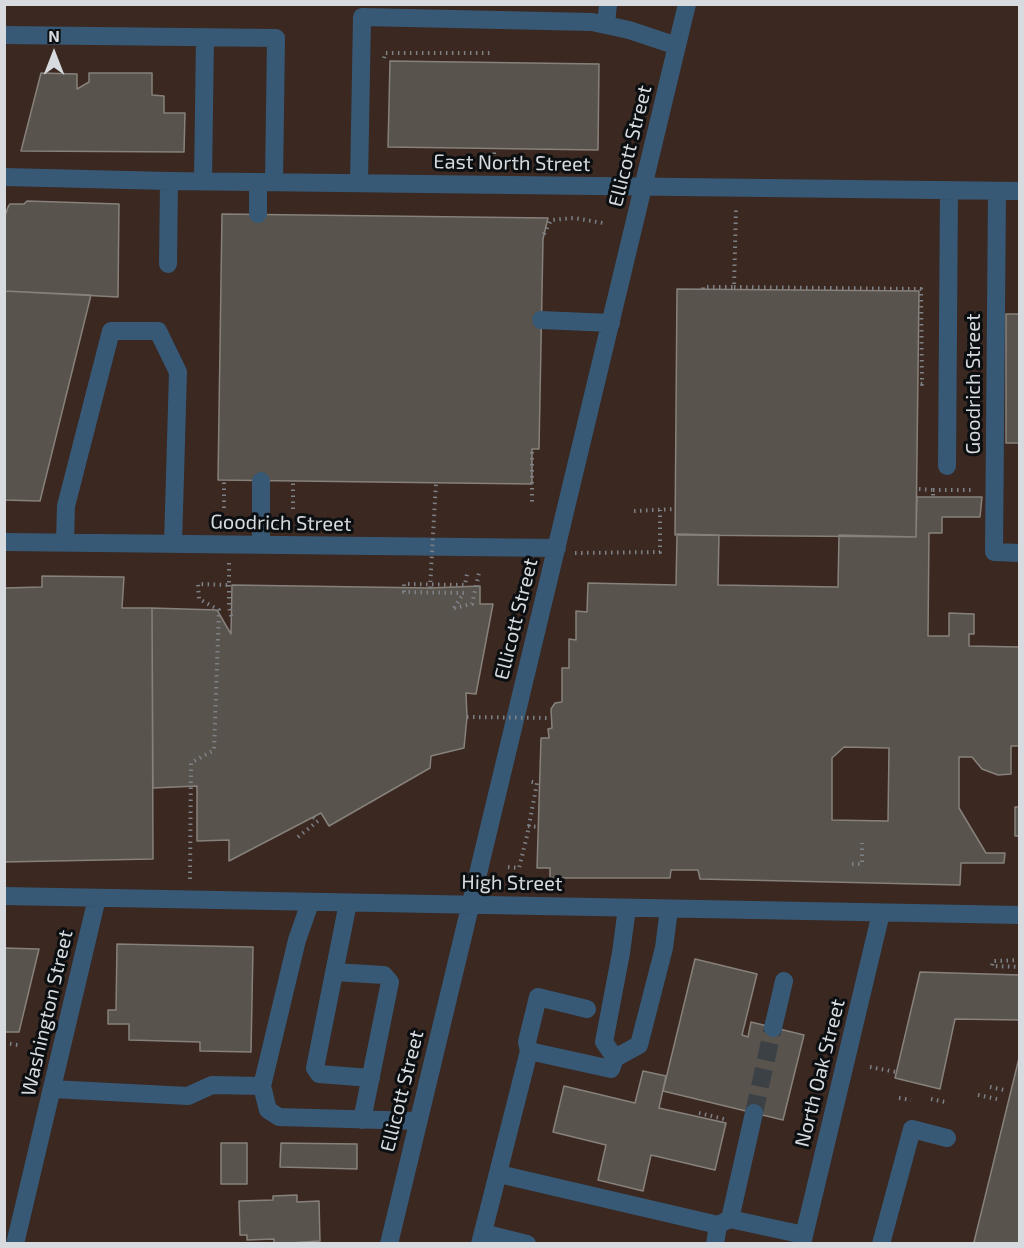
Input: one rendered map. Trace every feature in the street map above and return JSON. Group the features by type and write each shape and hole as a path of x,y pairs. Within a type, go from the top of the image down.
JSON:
{"street":[{"path":"606,25 608,4"},
{"name":"Ellicott Street","path":"389,1244 470,905 565,551 610,323 687,4"},
{"path":"359,183 362,11 592,22 677,46"},
{"path":"4,34 276,38 266,182 258,214"},
{"path":"203,182 205,38"},
{"name":"East North Street","path":"4,177 203,182 1020,191"},
{"path":"168,264 169,181"},
{"path":"947,466 949,190"},
{"name":"Goodrich Street","path":"997,191 994,552 1020,553"},
{"path":"542,320 610,323"},
{"path":"65,542 66,506 111,331 158,331 177,372 173,544"},
{"path":"261,481 261,545"},
{"name":"Goodrich Street","path":"4,542 565,551"},
{"name":"High Street","path":"4,896 1020,915"},
{"name":"Washington Street","path":"15,1244 97,898"},
{"path":"310,903 297,940 261,1086 268,1110 279,1117 418,1121"},
{"path":"348,903 315,1068 319,1074 371,1078"},
{"path":"615,1058 604,1042 627,908"},
{"path":"529,1051 611,1069 615,1058 639,1045 664,948 669,909"},
{"name":"North Oak Street","path":"803,1239 881,913"},
{"path":"334,972 384,975 390,982 362,1120"},
{"path":"773,1028 783,981"},
{"path":"527,1244 482,1238 500,1174 529,1051 527,1042 538,997 587,1009"},
{"path":"52,1089 188,1096 212,1085 261,1086"},
{"path":"715,1244 724,1222 754,1113"},
{"path":"881,1244 912,1129 947,1138"},
{"path":"500,1174 803,1239"}],"path":[{"path":"385,52 490,53"},
{"path":"494,152 494,165"},
{"path":"734,287 736,205"},
{"path":"544,234 551,220 574,218 603,223"},
{"path":"703,289 703,287 921,289 922,384 918,383"},
{"path":"532,452 532,505"},
{"path":"224,480 224,508"},
{"path":"293,481 293,509"},
{"path":"430,588 436,483"},
{"path":"919,489 981,490"},
{"path":"933,490 933,497"},
{"path":"634,511 675,509"},
{"path":"565,551 660,552 660,510"},
{"path":"230,571 229,607 232,620"},
{"path":"466,574 465,585 404,585 404,592 464,593 454,608 472,604 479,573"},
{"path":"190,880 191,763 214,750 218,688 219,610 199,599 198,585 229,585"},
{"path":"467,717 551,718"},
{"path":"508,867 519,868 537,783 528,781"},
{"path":"298,837 318,821 313,817"},
{"path":"528,826 538,827"},
{"path":"852,864 862,864 862,843"},
{"path":"1020,960 993,960 992,966 1020,967"},
{"path":"4,1043 18,1045"},
{"path":"870,1067 896,1072"},
{"path":"990,1087 1004,1090"},
{"path":"978,1095 997,1099"},
{"path":"899,1098 911,1100"},
{"path":"931,1099 945,1102"},
{"path":"699,1113 728,1120"}],"shaded area":[{"path":"5,5 1019,5 1019,1243 5,1243"}],"building":[{"path":"390,61 599,64 598,150 388,147"},
{"path":"41,73 77,74 77,89 89,82 89,73 152,73 152,95 164,96 164,113 185,113 184,152 21,151"},
{"path":"27,201 119,204 118,297 4,291 4,219 10,204 24,204"},
{"path":"222,214 548,218 543,239 539,449 532,449 532,484 218,480"},
{"path":"677,289 919,291 916,537 675,535"},
{"path":"4,291 91,295 40,501 4,500"},
{"path":"1006,314 1020,314 1020,443 1006,443"},
{"path":"917,497 982,497 980,517 942,517 942,533 929,533 928,636 949,636 949,613 974,614 974,634 969,634 969,646 1020,647 1020,746 1011,746 1011,774 998,775 982,769 972,757 959,757 959,808 986,853 1005,853 1004,863 961,863 960,885 700,879 698,870 671,870 670,878 550,878 550,868 537,868 541,738 549,738 548,729 552,728 551,709 555,703 562,702 562,668 569,668 569,639 576,640 576,611 587,612 588,583 676,585 677,534 719,535 718,585 838,587 839,535 916,537","holes":["844,747 889,748 888,821 832,820 832,758"]},
{"path":"42,576 124,577 122,608 152,608 153,859 4,862 4,588 42,587"},
{"path":"232,585 430,588 480,586 480,604 493,604 476,694 466,693 467,717 464,748 431,756 430,768 329,826 321,813 229,861 229,840 197,841 197,786 153,788 152,608 217,610 231,634"},
{"path":"1015,807 1020,807 1020,836 1015,836"},
{"path":"117,944 253,947 251,1052 200,1051 200,1042 129,1040 129,1024 108,1024 108,1010 116,1010"},
{"path":"4,948 39,949 19,1032 4,1032"},
{"path":"695,959 757,974 742,1035 748,1037 751,1022 804,1035 783,1120 663,1091"},
{"path":"920,972 1020,975 1020,1020 955,1019 940,1089 895,1078"},
{"path":"1020,1054 1020,1244 981,1244 974,1242"},
{"path":"643,1071 666,1076 659,1108 726,1123 715,1170 651,1155 643,1191 598,1180 606,1145 553,1132 564,1086 635,1103"},
{"path":"221,1143 247,1143 247,1184 221,1184"},
{"path":"281,1143 357,1144 357,1169 280,1167"},
{"path":"297,1195 297,1202 319,1201 320,1241 274,1244 274,1239 247,1240 247,1235 240,1235 239,1201 273,1200 273,1196"}],"tunnel":[{"path":"754,1113 773,1028"}]}
